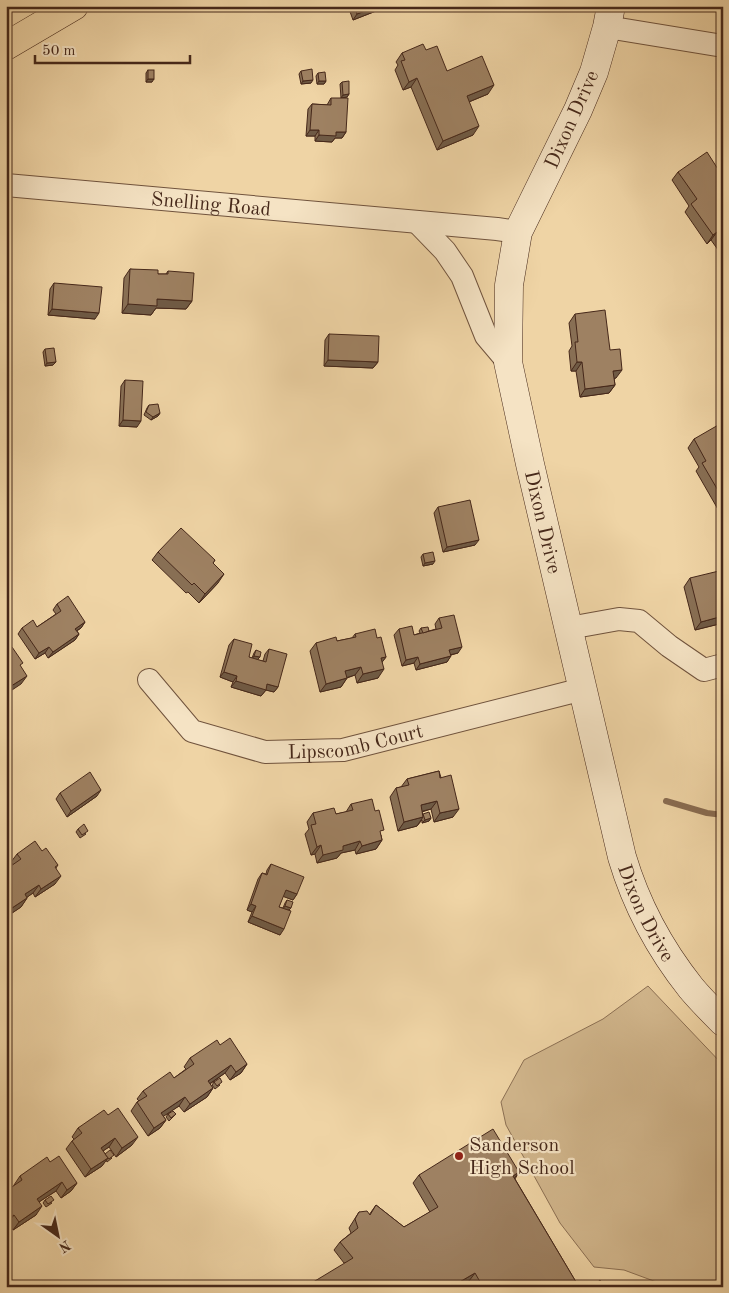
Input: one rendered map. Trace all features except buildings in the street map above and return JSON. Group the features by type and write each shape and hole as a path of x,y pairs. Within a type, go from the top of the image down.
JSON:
{"main road":[{"path":"6,46 74,6"}],"street":[{"path":"609,16 723,46"},
{"name":"Dixon Drive","path":"609,16 594,72 518,232 509,284 508,362 628,878 650,925 670,960 692,990 723,1022"},
{"name":"Snelling Road","path":"6,185 518,232"},
{"path":"417,222 445,250 462,276 486,336 508,362"},
{"path":"569,628 619,619 639,621 669,646 704,670 723,665"},
{"name":"Lipscomb Court","path":"149,680 192,731 266,752 343,750 583,688"}],"shaded area":[{"path":"648,986 723,1065 723,1282 706,1287 670,1287 624,1270 594,1267 560,1223 506,1125 501,1102 524,1060 603,1019"}],"waterway":[{"path":"666,801 707,813 723,815"}],"place":[{"name":"Sanderson High School","path":"459,1156"}]}
